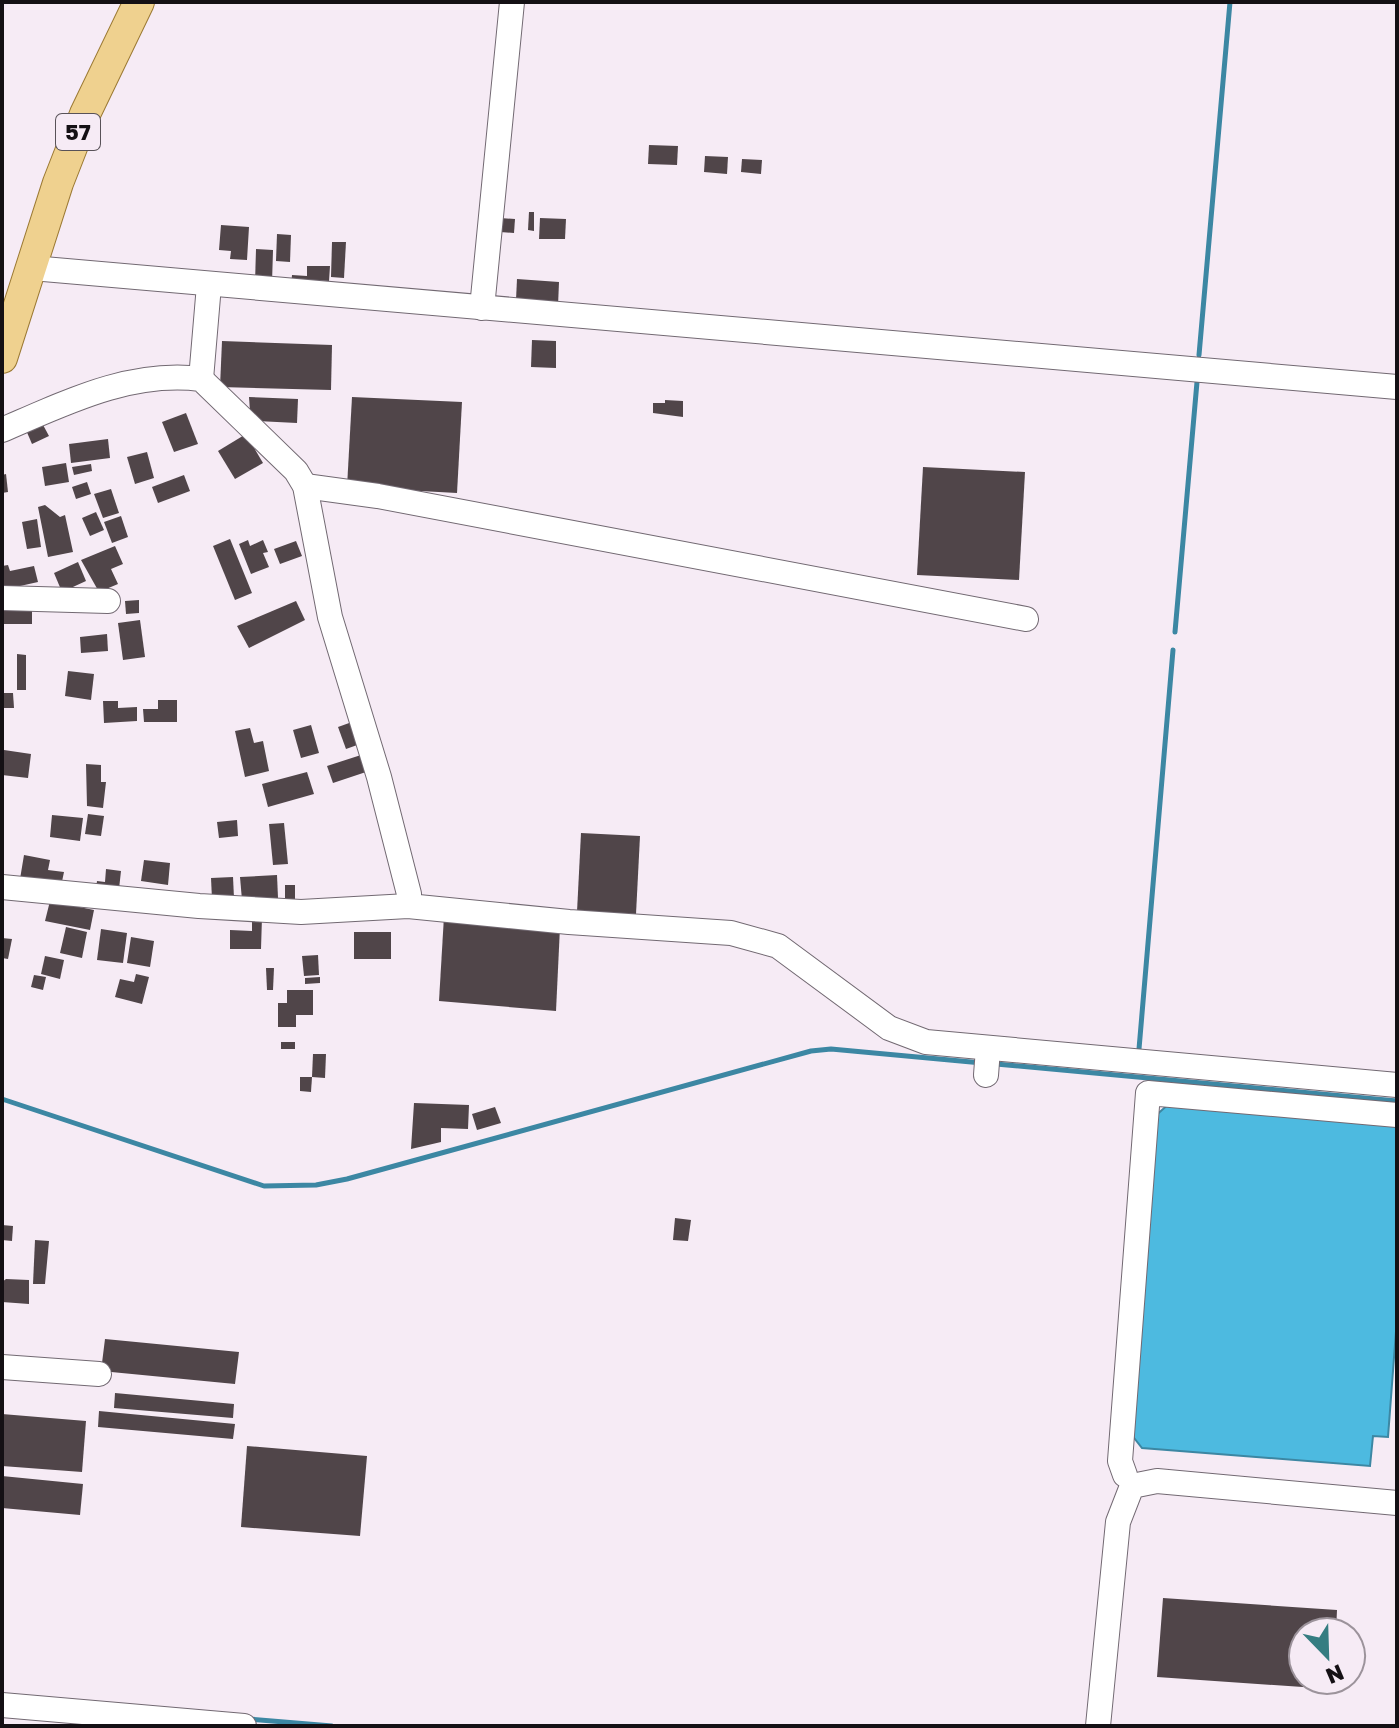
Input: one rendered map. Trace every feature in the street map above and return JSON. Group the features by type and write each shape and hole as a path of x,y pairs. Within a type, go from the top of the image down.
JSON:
{"main road":[{"name":"57","path":"2,358 58,183 85,114 139,2"}],"street":[{"path":"482,308 512,2"},
{"path":"32,268 1397,387"},
{"path":"201,379 209,285"},
{"path":"2,430 99,388 184,377 201,379 281,454 305,486 330,617 391,819 409,894 408,906"},
{"path":"305,486 378,496 1026,619"},
{"path":"2,598 108,601"},
{"path":"2,887 116,901 301,912 408,906 753,937 798,959 889,1028 987,1062 1282,1092 1397,1115"},
{"path":"1125,1475 1120,1461 1148,1093 1282,1092 1397,1085"},
{"path":"2,1367 99,1374"},
{"path":"1118,1522 1116,1495 1125,1475 1134,1469 1153,1467 1397,1488"},
{"path":"1098,1726 1118,1522 1127,1489 1147,1480 1397,1503"},
{"path":"2,1705 244,1726"}],"water":[{"path":"1171,1102 1397,1120 1397,1318 1388,1437 1373,1436 1370,1466 1142,1448 1131,1434 1153,1118"}],"building":[{"path":"649,145 678,146 677,165 648,164"},
{"path":"705,156 728,157 727,174 704,172"},
{"path":"742,159 762,160 761,174 741,172"},
{"path":"529,212 534,212 534,231 528,230"},
{"path":"500,218 515,219 514,233 500,232"},
{"path":"540,218 566,219 565,239 539,239"},
{"path":"221,225 249,227 247,260 230,259 231,251 219,250"},
{"path":"277,234 291,235 290,262 276,261"},
{"path":"332,242 346,242 344,278 331,277"},
{"path":"256,249 273,250 272,283 255,283"},
{"path":"307,266 330,266 329,281 305,280 291,286 292,275 307,276"},
{"path":"517,279 559,282 558,306 516,300"},
{"path":"532,340 556,341 556,368 531,367"},
{"path":"222,341 332,345 331,390 220,387"},
{"path":"249,397 298,399 297,423 257,421 250,411"},
{"path":"352,397 462,402 457,493 347,487"},
{"path":"665,400 683,401 683,417 653,413 653,403 665,403"},
{"path":"186,413 198,444 174,452 162,422"},
{"path":"42,423 49,436 32,444 26,430"},
{"path":"246,434 263,463 235,479 218,451"},
{"path":"108,439 110,458 71,463 69,444"},
{"path":"147,452 154,478 135,484 127,457"},
{"path":"66,463 69,482 45,486 42,467"},
{"path":"91,464 92,471 74,475 72,467"},
{"path":"923,467 1025,472 1019,580 917,575"},
{"path":"6,474 8,492 2,493 2,475"},
{"path":"184,475 190,491 158,503 152,487"},
{"path":"87,482 91,494 76,499 72,487"},
{"path":"111,489 119,513 103,518 94,494"},
{"path":"45,505 60,517 65,515 73,552 48,557 38,507"},
{"path":"96,512 104,530 90,536 82,518"},
{"path":"121,516 128,537 112,543 104,522"},
{"path":"37,519 41,547 27,549 22,522"},
{"path":"230,539 252,593 235,600 213,546"},
{"path":"248,540 250,546 263,540 268,552 263,553 269,567 251,574 239,544"},
{"path":"296,541 302,556 280,564 274,549"},
{"path":"115,546 123,564 111,569 118,584 99,592 81,560"},
{"path":"78,562 86,581 62,592 54,573"},
{"path":"8,565 10,571 34,566 38,582 2,590 2,566"},
{"path":"139,600 139,613 126,614 125,601"},
{"path":"296,601 305,620 249,648 237,626"},
{"path":"3,610 32,610 32,624 3,624"},
{"path":"140,620 145,657 123,660 118,623"},
{"path":"107,634 108,651 81,653 80,637"},
{"path":"17,654 26,655 26,690 17,690"},
{"path":"68,671 94,674 91,700 65,696"},
{"path":"2,693 13,693 14,708 2,708"},
{"path":"158,700 177,700 177,722 144,722 143,709 158,709"},
{"path":"103,701 118,701 118,708 137,707 137,721 104,723"},
{"path":"352,722 360,744 346,749 338,727"},
{"path":"311,725 319,753 301,758 293,730"},
{"path":"250,728 254,743 263,741 269,771 245,777 235,731"},
{"path":"4,750 31,754 28,778 2,775"},
{"path":"361,755 366,772 333,783 327,766"},
{"path":"86,764 101,765 101,782 106,782 103,808 87,806"},
{"path":"307,772 314,794 268,807 262,784"},
{"path":"88,814 104,816 101,836 85,834"},
{"path":"52,815 83,818 80,841 50,837"},
{"path":"237,820 238,836 219,838 217,822"},
{"path":"284,823 288,864 273,865 269,824"},
{"path":"581,833 640,836 636,914 577,912"},
{"path":"24,855 50,860 48,870 64,872 60,891 19,885"},
{"path":"144,860 170,863 168,885 141,881"},
{"path":"106,869 121,871 118,898 95,896 97,881 105,882"},
{"path":"277,875 278,898 242,900 240,877"},
{"path":"233,877 234,898 212,899 211,878"},
{"path":"285,885 295,885 295,900 285,900"},
{"path":"50,901 94,910 90,930 45,921"},
{"path":"252,916 262,917 261,949 230,949 230,930 252,931"},
{"path":"444,916 560,927 556,1011 439,1001"},
{"path":"66,927 87,932 82,958 60,953"},
{"path":"101,929 127,933 123,963 97,960"},
{"path":"354,932 391,932 391,959 354,959"},
{"path":"131,937 154,941 150,967 127,963"},
{"path":"2,938 12,939 8,959 2,958"},
{"path":"318,955 319,975 304,976 302,956"},
{"path":"45,956 64,960 60,979 41,974"},
{"path":"266,968 274,968 273,990 267,990"},
{"path":"136,974 149,977 142,1004 115,997 120,979 134,982"},
{"path":"34,975 46,977 43,990 31,987"},
{"path":"320,977 320,983 305,984 305,978"},
{"path":"287,990 313,990 313,1015 296,1015 296,1027 278,1027 278,1003 287,1003"},
{"path":"281,1042 295,1042 295,1049 281,1049"},
{"path":"313,1054 326,1054 325,1078 312,1077"},
{"path":"300,1077 312,1077 311,1092 300,1091"},
{"path":"414,1103 469,1105 468,1129 441,1128 441,1142 411,1149"},
{"path":"495,1107 501,1123 477,1130 472,1114"},
{"path":"675,1218 691,1220 688,1241 673,1240"},
{"path":"2,1225 13,1226 12,1241 2,1240"},
{"path":"35,1240 49,1241 45,1284 33,1284"},
{"path":"6,1279 29,1280 29,1304 2,1302 2,1282"},
{"path":"105,1339 239,1352 235,1384 101,1371"},
{"path":"115,1393 234,1404 233,1418 114,1408"},
{"path":"99,1411 235,1424 233,1439 98,1427"},
{"path":"2,1414 86,1421 82,1472 2,1466"},
{"path":"247,1446 367,1456 360,1536 241,1527"},
{"path":"2,1476 83,1484 80,1515 2,1508"},
{"path":"1163,1598 1337,1610 1337,1616 1287,1616 1287,1686 1157,1677"}],"waterway":[{"path":"1199,355 1230,2"},
{"path":"1175,632 1197,382"},
{"path":"1139,1049 1173,650"},
{"path":"2,1099 264,1186 316,1185 811,1051 831,1049 982,1063"},
{"path":"996,1064 1397,1101"},
{"path":"249,1719 332,1726"}]}
